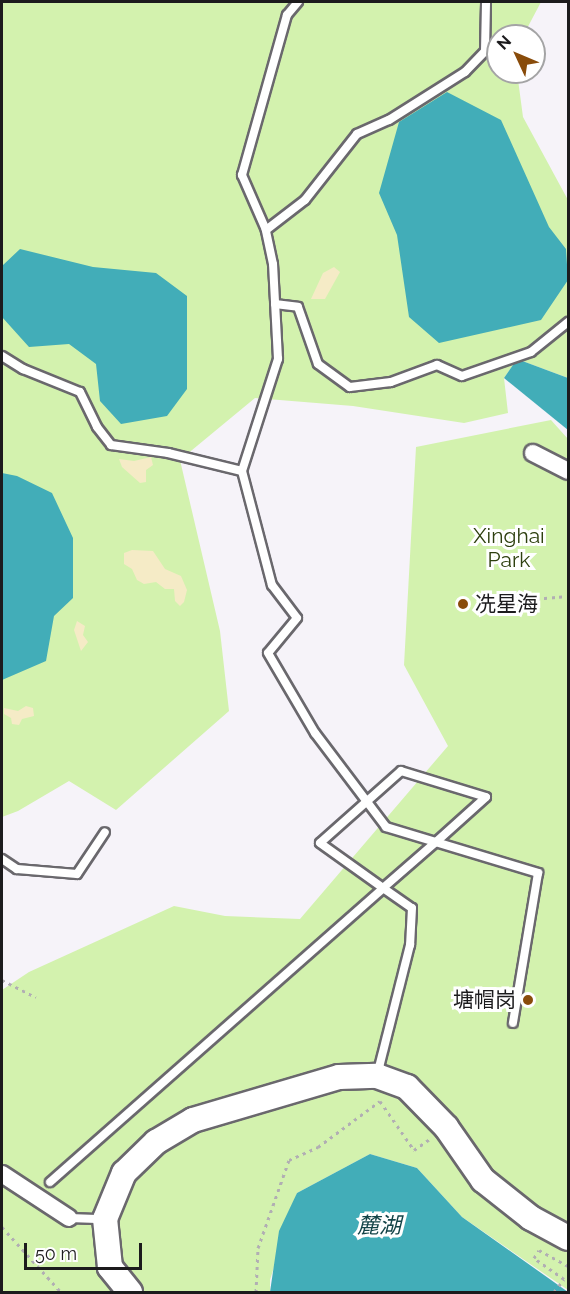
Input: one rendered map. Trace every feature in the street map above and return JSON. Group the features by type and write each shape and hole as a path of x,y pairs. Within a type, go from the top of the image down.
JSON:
{"street":[{"path":"533,453 568,471"},
{"path":"130,1293 110,1267 105,1219 124,1173 156,1142 193,1120 339,1077 377,1076 407,1087 446,1127 483,1180 531,1218 568,1238"},
{"path":"2,1174 69,1218"}],"lane":[{"path":"298,2 287,15 242,175 266,230 273,264 278,359 242,471 272,585 297,618 268,653 315,733 386,827 538,873 513,1023"},
{"path":"266,230 305,200 357,134 389,120 465,72 485,51 486,2"},
{"path":"275,304 298,307 318,364 350,387 391,382 437,365 462,376 531,352 568,322"},
{"path":"2,356 23,369 80,392 97,427 111,445 168,453 242,471"},
{"path":"50,1182 383,888 436,842 486,797 401,771 366,799 320,843 383,888 412,908 410,945 377,1076"},
{"path":"2,859 17,869 77,874 105,832"},
{"path":"69,1218 105,1219"}],"path":[{"path":"477,604 568,596"},
{"path":"2,980 36,997"},
{"path":"256,1293 258,1248 289,1160 318,1147 380,1101 414,1150 446,1127"},
{"path":"2,1227 61,1293"},
{"path":"554,1293 564,1279 534,1258 539,1250 568,1266"}],"green space":[{"path":"2,2 541,2 529,24 486,24 486,84 519,84 523,117 568,200 568,378 517,359 504,378 508,413 464,423 353,406 255,398 180,460 220,631 229,711 116,810 69,781 18,811 2,817"},
{"name":"Xinghai Park","path":"551,420 568,439 568,1290 462,1217 417,1168 370,1154 297,1193 270,1280 270,1292 2,1292 2,990 29,972 174,906 225,916 300,919 448,746 404,665 416,447"}],"sand":[{"path":"334,267 340,272 325,299 311,299 323,273"},
{"path":"151,457 153,465 146,470 146,482 140,483 122,467 119,459 134,461"},
{"path":"132,550 153,551 165,569 181,576 187,590 184,602 180,606 175,601 174,589 165,589 156,582 144,584 137,580 132,569 124,564 124,553"},
{"path":"77,621 85,626 83,635 88,642 81,651 74,630"},
{"path":"26,706 33,708 34,716 22,719 19,725 12,724 11,718 4,714 4,708 18,711"}],"water":[{"path":"447,92 501,120 549,227 566,249 568,280 541,320 439,343 409,317 397,235 379,193 399,122"},
{"path":"20,249 93,267 156,273 187,296 187,389 167,416 121,424 100,401 96,364 69,344 29,347 2,317 2,266"},
{"path":"517,359 568,378 568,430 504,378"},
{"path":"2,473 17,476 52,493 73,538 73,598 54,616 46,661 2,680"},
{"name":"麓湖","path":"370,1154 417,1168 462,1217 568,1292 270,1292 279,1231 297,1193"}],"place":[{"name":"冼星海","path":"463,604"},
{"name":"塘帽岗","path":"528,1000"}]}
